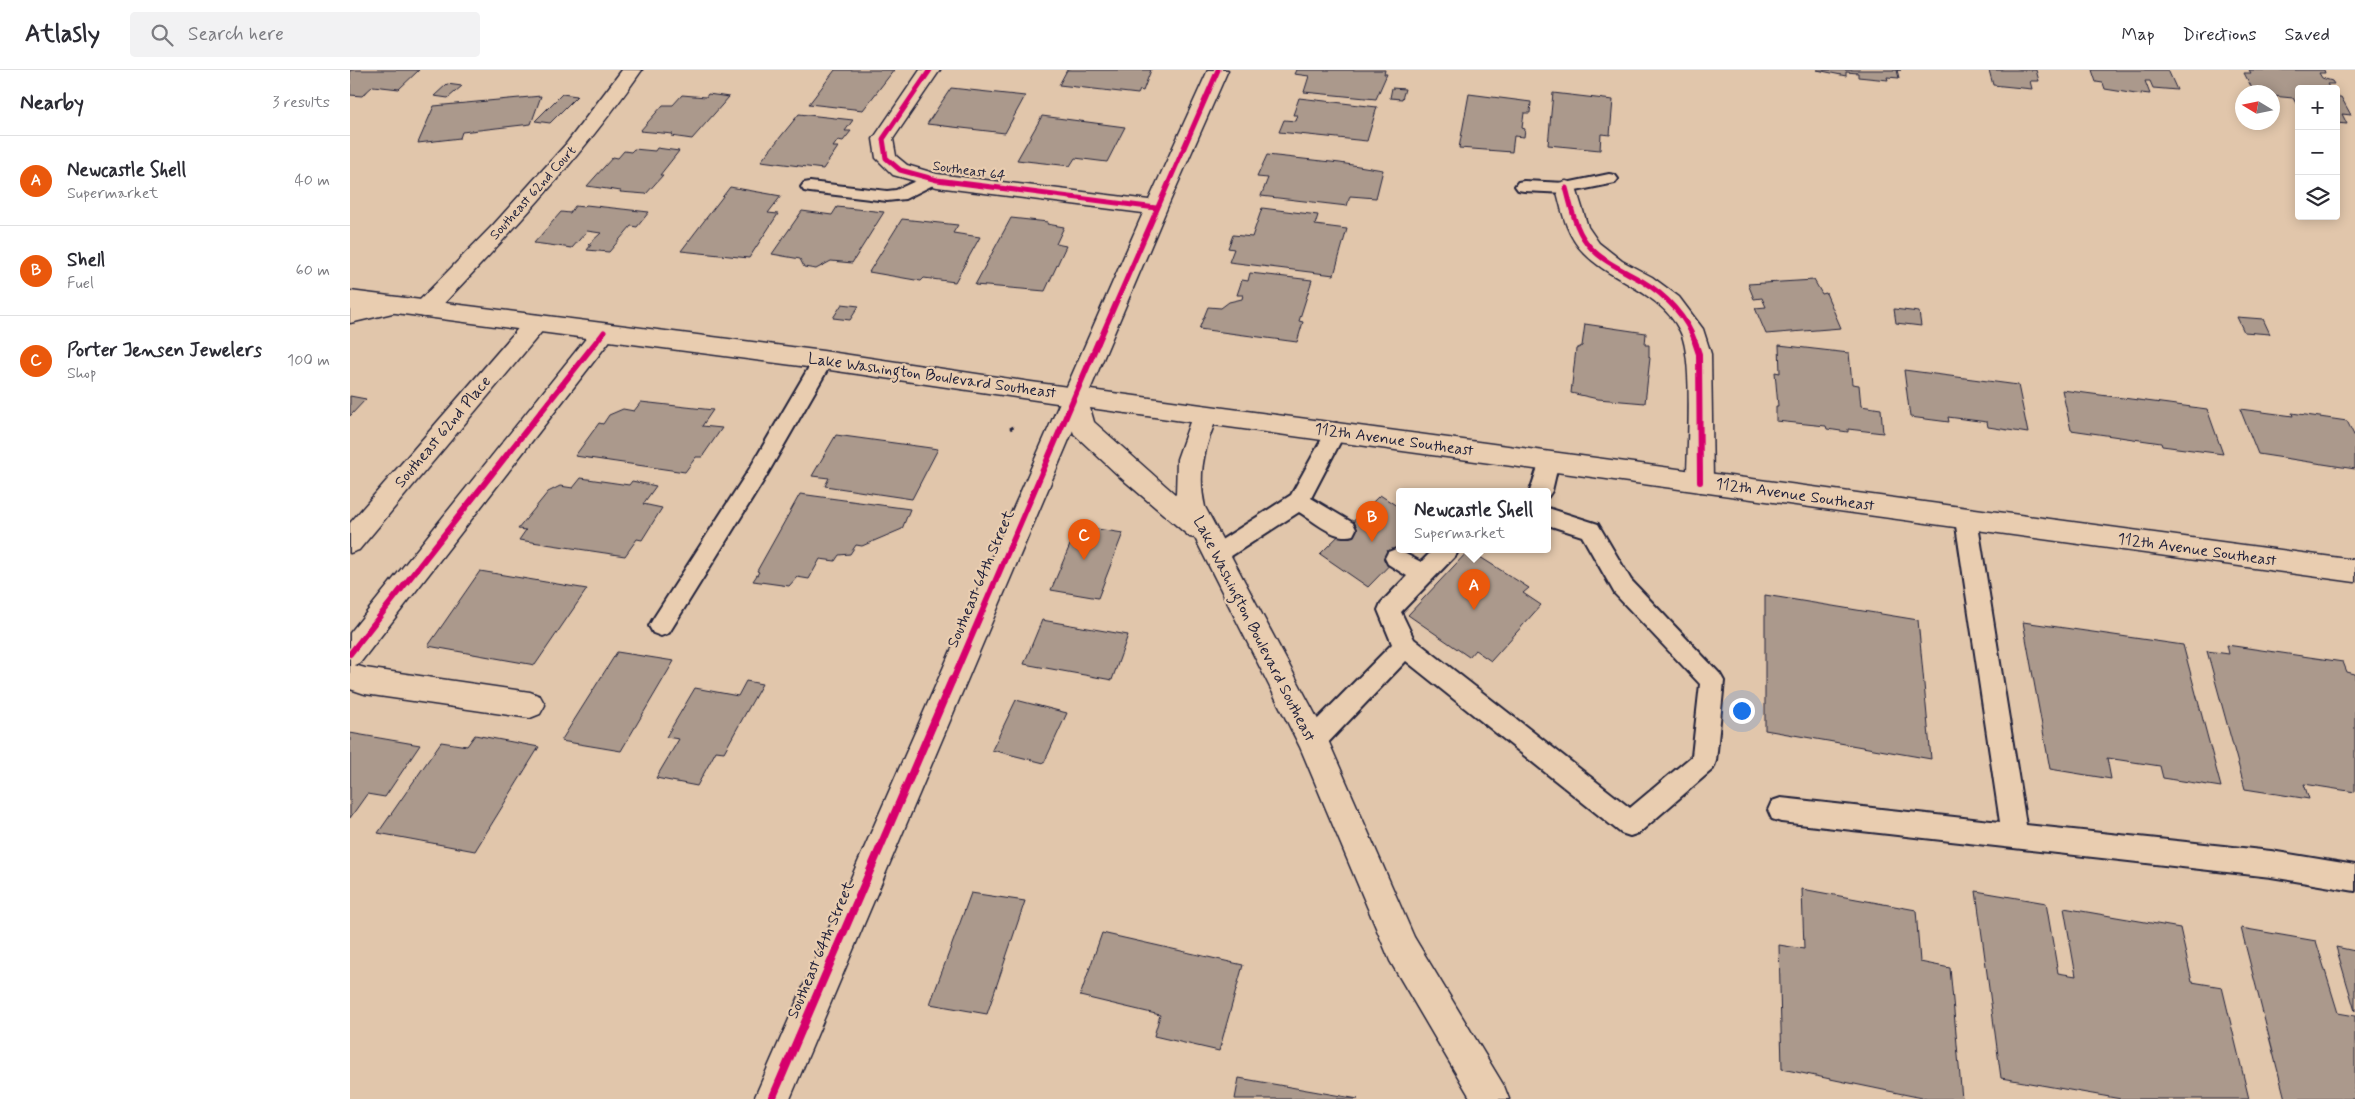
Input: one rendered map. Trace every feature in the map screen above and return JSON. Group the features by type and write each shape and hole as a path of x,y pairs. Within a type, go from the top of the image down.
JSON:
{"street":[{"name":"Southeast 62nd Court","path":"425,309 502,229 567,156 632,70"},
{"name":"Southeast 64","path":"930,70 883,139 886,158 900,170 931,178 1156,208"},
{"name":"Southeast 64th Street","path":"772,1099 1074,397 1218,70"},
{"path":"1566,188 1577,228 1591,248 1614,266 1644,282 1671,303 1691,329 1699,354 1700,482"},
{"name":"Lake Washington Boulevard Southeast","path":"350,299 823,360 1074,397 1206,414 1190,458 1186,478 1192,507 1313,741 1402,949 1491,1099"},
{"path":"350,315 393,305"},
{"name":"Southeast 62nd Place","path":"350,542 536,323"},
{"path":"350,654 604,332"},
{"path":"1074,397 1078,416 1083,427 1212,545"},
{"name":"112th Avenue Southeast","path":"1206,414 2355,571"},
{"path":"350,676 360,680 530,706"}],"lane":[{"path":"810,188 887,196 899,195 931,178"},
{"path":"1524,186 1566,188 1609,179"},
{"path":"661,626 757,474 823,360"},
{"path":"1212,545 1299,502 1336,431"},
{"path":"1542,488 1549,461"},
{"path":"1299,502 1345,529"},
{"path":"1444,553 1389,610 1405,646 1630,824 1704,761 1712,681 1623,587 1590,530 1551,517"},
{"path":"1966,519 2015,836"},
{"path":"1396,558 1422,574"},
{"path":"1313,741 1405,646"},
{"path":"1781,810 2271,864 2355,878"}],"path":[{"path":"1010,429 1015,426"}],"building":[{"path":"350,70 419,70 399,89 373,86 362,96 350,95"},
{"path":"835,70 894,70 863,110 809,104"},
{"path":"1067,70 1151,70 1143,91 1140,90 1138,94 1059,85"},
{"path":"1296,70 1385,70 1384,74 1387,74 1376,99 1304,92 1309,76 1294,74"},
{"path":"1817,70 1897,70 1899,78 1887,77 1888,80 1858,77 1858,73 1846,72 1846,76"},
{"path":"1989,70 2036,70 2039,81 2030,81 2032,89 1993,85"},
{"path":"2092,70 2168,70 2177,90 2153,88 2150,81 2145,81 2150,94 2141,93 2142,95 2105,89 2103,83 2096,82"},
{"path":"2249,70 2324,70 2325,73 2319,73 2322,78 2332,81 2334,84 2295,85 2295,102 2293,98 2280,97 2280,85 2250,85 2244,73 2251,73"},
{"path":"447,84 462,86 448,98 434,96"},
{"path":"951,88 1025,96 1005,133 927,124"},
{"path":"1392,88 1405,89 1402,99 1390,98"},
{"path":"1553,93 1613,100 1610,135 1601,134 1600,150 1548,145"},
{"path":"562,94 577,96 550,123 535,121"},
{"path":"708,94 729,97 692,139 671,136 673,134 640,131 663,105 673,105 682,95 706,97"},
{"path":"1469,94 1531,102 1530,113 1524,113 1522,128 1525,129 1524,137 1514,136 1512,152 1459,148"},
{"path":"541,96 531,124 462,132 460,138 418,143 434,106"},
{"path":"2340,97 2351,115 2342,114 2347,124 2340,123"},
{"path":"1299,98 1377,107 1367,141 1279,132 1284,120 1296,121 1298,115 1293,115"},
{"path":"799,114 853,120 845,131 851,131 843,141 838,140 833,147 838,147 823,169 761,161"},
{"path":"1042,116 1125,127 1107,162 1075,158 1070,166 1017,160"},
{"path":"657,148 679,151 660,175 663,175 646,194 620,192 587,186 613,157 618,158 624,151 631,152 634,149 655,151"},
{"path":"1267,155 1383,170 1376,198 1350,196 1347,206 1261,196 1268,178 1257,177"},
{"path":"730,187 781,196 768,213 778,214 749,258 681,251"},
{"path":"586,205 649,212 637,227 631,226 609,252 587,250 591,245 588,245 601,233 587,231 572,248 534,243 561,212 570,213 575,206 584,207"},
{"path":"837,207 884,212 852,263 831,261 816,269 804,267 800,259 772,254 802,211 832,215"},
{"path":"1262,208 1318,215 1315,225 1347,229 1334,275 1229,262 1234,249 1228,248 1233,235 1252,237"},
{"path":"1011,218 1048,222 1047,224 1064,227 1056,244 1066,246 1045,291 975,285"},
{"path":"902,219 958,225 953,233 980,237 955,282 924,278 921,281 869,272"},
{"path":"1250,273 1312,280 1299,321 1303,322 1297,342 1199,329 1208,307 1221,308 1229,302 1242,299 1243,295 1237,295 1242,280 1248,281"},
{"path":"1814,280 1822,294 1826,293 1841,328 1766,334 1755,308 1766,307 1762,298 1754,299 1748,284"},
{"path":"842,304 859,306 850,320 833,318"},
{"path":"1894,309 1919,312 1921,326 1896,323"},
{"path":"2237,317 2263,319 2270,334 2244,332"},
{"path":"1585,324 1646,333 1645,345 1649,345 1650,358 1645,403 1598,399 1571,393 1576,349 1582,346"},
{"path":"1779,345 1849,353 1852,384 1859,385 1861,406 1881,409 1883,433 1848,429 1848,432 1827,429 1826,426 1776,421 1776,406 1778,406 1775,372 1780,373"},
{"path":"1904,370 2018,385 2028,433 1988,427 1987,422 1948,417 1949,422 1910,417"},
{"path":"2062,390 2207,409 2223,454 2162,446 2161,443 2071,430"},
{"path":"350,396 366,399 350,416"},
{"path":"641,402 713,410 702,426 722,428 702,457 696,457 685,472 575,456 599,423 603,424 609,415 623,409 634,411"},
{"path":"2240,409 2293,416 2292,413 2347,421 2355,437 2355,469 2258,454"},
{"path":"836,435 938,449 912,499 825,486 829,478 812,476"},
{"path":"581,478 629,485 632,481 656,486 643,504 662,508 642,540 637,539 625,556 519,540 526,530 518,529 548,492 560,486 573,488"},
{"path":"800,494 910,509 902,529 862,546 856,545 850,554 839,555 835,561 820,559 809,579 797,577 789,586 753,581"},
{"path":"1380,495 1396,505 1396,553 1401,553 1368,587 1320,554"},
{"path":"1078,526 1123,533 1098,598 1051,590"},
{"path":"1466,553 1474,553 1529,588 1523,593 1541,605 1491,661 1475,650 1469,657 1408,615"},
{"path":"480,571 587,589 535,665 428,646"},
{"path":"1765,595 1918,620 1931,759 1765,730"},
{"path":"1042,620 1128,635 1112,680 1024,664"},
{"path":"2023,622 2183,645 2221,787 2163,778 2160,766 2107,758 2111,779 2050,769"},
{"path":"2227,645 2343,662 2347,672 2355,674 2355,792 2304,784 2309,799 2245,789 2207,651 2229,654"},
{"path":"617,652 674,661 621,751 561,741"},
{"path":"746,681 762,684 724,752 716,751 697,786 656,778 679,739 666,737 695,688 738,696"},
{"path":"1016,700 1067,713 1044,763 992,750"},
{"path":"350,733 420,745 385,797 367,794 350,818"},
{"path":"475,735 539,747 475,851 378,833 441,742 467,746"},
{"path":"1802,889 1916,910 1920,962 1950,968 1962,1099 1927,1099 1782,1069 1779,945 1804,949"},
{"path":"1976,891 2046,903 2058,973 2076,976 2064,908 2180,928 2192,982 2222,987 2249,1099 2121,1099 2001,1078"},
{"path":"971,893 1025,901 987,1014 930,1004"},
{"path":"2241,928 2316,941 2338,1013 2355,1016 2355,1099 2285,1099"},
{"path":"1102,933 1243,965 1219,1051 1154,1036 1160,1015 1080,996"},
{"path":"2336,947 2355,951 2355,1011"},
{"path":"1239,1078 1358,1099 1235,1099"}],"cycle path":[{"path":"930,70 883,139 886,158 900,170 937,180 1156,208"},
{"path":"772,1099 1156,208 1218,70"},
{"path":"1566,188 1577,228 1591,248 1614,266 1644,282 1671,303 1691,329 1699,354 1700,482"},
{"path":"350,654 604,332"}],"place":[{"name":"Shell","path":"1372,542"},
{"name":"Porter Jensen Jewelers","path":"1084,560"},
{"name":"Newcastle Shell","path":"1474,610"}]}
